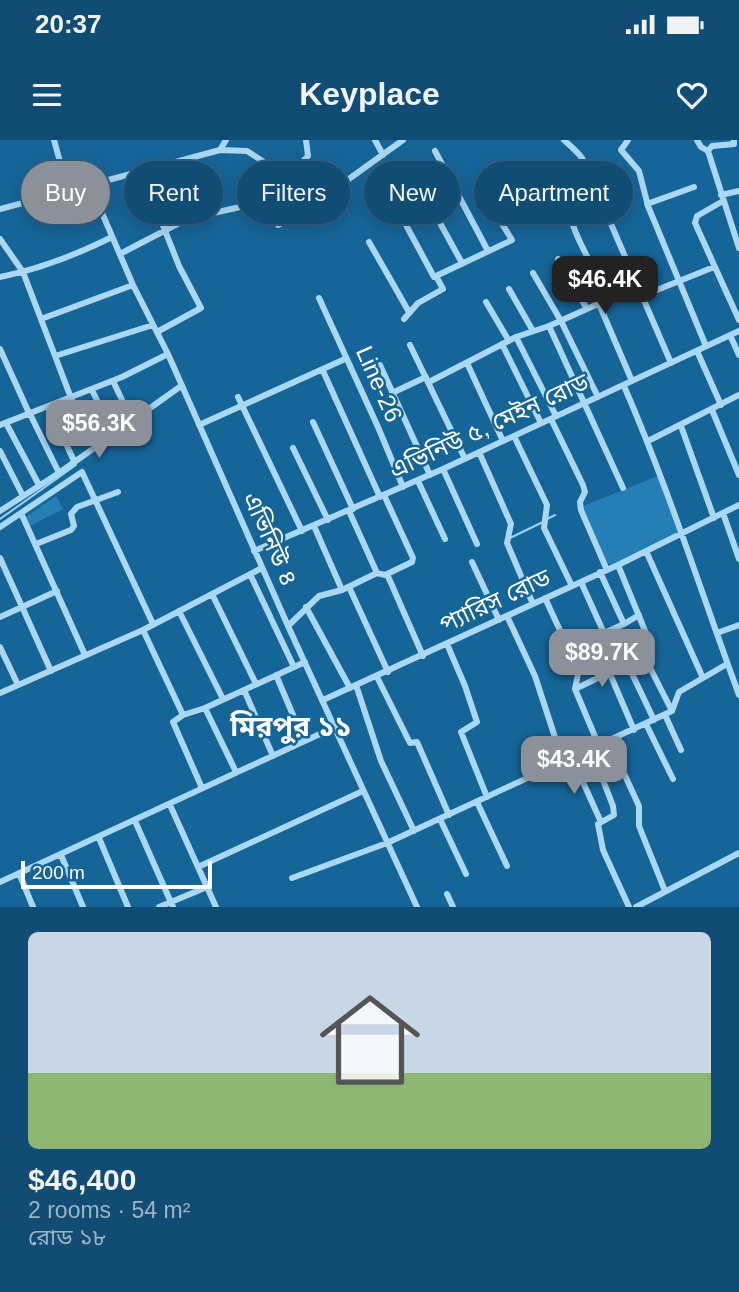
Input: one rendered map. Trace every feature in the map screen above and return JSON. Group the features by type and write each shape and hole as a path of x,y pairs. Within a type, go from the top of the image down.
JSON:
{"street":[{"path":"54,140 60,161"},
{"path":"220,150 226,140"},
{"path":"110,180 220,150 247,151 275,169 297,167 308,156 306,140"},
{"path":"375,140 383,155"},
{"path":"120,254 187,219 271,200 278,225 303,212 402,140"},
{"path":"564,140 586,161"},
{"path":"628,140 621,149 639,171 648,205 706,346"},
{"path":"697,140 701,147 708,150"},
{"path":"708,150 712,146 734,144 733,140"},
{"path":"708,150 739,248"},
{"path":"435,151 488,251"},
{"path":"648,205 694,187"},
{"path":"739,191 722,198 695,219 714,267 737,309 739,320"},
{"path":"0,209 21,203"},
{"name":"এভিনিউ ৪","path":"106,224 133,285 168,354 254,551 417,907"},
{"path":"157,332 201,308 179,265 163,224"},
{"path":"404,319 418,303 443,289 405,224"},
{"path":"441,224 462,263"},
{"path":"436,276 512,240 502,224"},
{"path":"574,224 610,299"},
{"path":"611,224 671,363"},
{"path":"0,277 79,254 112,237"},
{"path":"0,240 23,272 71,398 95,446"},
{"path":"369,242 409,312"},
{"path":"558,259 587,309"},
{"path":"642,296 714,267"},
{"path":"533,272 561,321 598,397"},
{"path":"41,318 133,285"},
{"path":"392,393 467,363 509,341 638,286"},
{"path":"509,289 533,331"},
{"name":"Line-26","path":"318,298 330,319 345,359 403,487"},
{"path":"486,302 553,418 583,485 585,492 580,502 581,510 624,624"},
{"path":"599,304 632,381"},
{"path":"55,356 153,325"},
{"path":"549,326 623,488"},
{"name":"এভিনিউ ৫, মেইন রোড","path":"254,551 418,481 739,331"},
{"path":"730,335 739,355"},
{"path":"509,341 541,423"},
{"path":"410,345 466,459"},
{"path":"0,349 59,473"},
{"path":"696,351 721,405"},
{"path":"40,485 3,424 92,390 168,354"},
{"path":"199,425 345,359"},
{"path":"467,363 503,441"},
{"path":"380,365 430,475"},
{"path":"288,626 318,596 345,588 377,573 387,574 413,561 323,371"},
{"path":"113,381 132,421"},
{"path":"0,509 59,473 181,386"},
{"path":"624,386 648,441 739,695"},
{"path":"92,390 113,434"},
{"path":"648,441 739,395"},
{"path":"237,397 302,531"},
{"path":"49,407 74,461"},
{"path":"712,410 739,475"},
{"path":"313,422 377,573"},
{"path":"681,426 714,518"},
{"path":"514,436 547,505 544,528 572,586"},
{"path":"293,448 328,520"},
{"path":"0,451 23,496"},
{"path":"479,452 511,524 507,543 533,604"},
{"path":"443,469 477,544"},
{"path":"0,527 82,472 153,624"},
{"path":"418,481 445,538"},
{"path":"36,544 71,530 74,526 71,514 77,507 118,492"},
{"name":"প্যারিস রোড","path":"323,700 618,565 739,505"},
{"path":"21,513 85,655"},
{"path":"723,513 739,559"},
{"path":"314,526 388,672"},
{"path":"646,551 703,678"},
{"path":"0,558 51,671"},
{"path":"472,562 499,620"},
{"path":"618,565 650,643 642,652 607,667 634,730"},
{"path":"0,692 143,630 262,568"},
{"path":"250,574 294,667"},
{"path":"387,574 423,656"},
{"path":"581,582 617,663"},
{"path":"0,617 57,591"},
{"path":"212,594 256,684"},
{"path":"545,598 576,665 578,674 575,689 613,806 614,815 598,824 603,850 629,907"},
{"path":"306,607 353,687 381,761 414,831"},
{"path":"179,611 223,699"},
{"path":"604,634 639,615"},
{"path":"507,616 535,676 563,762"},
{"path":"717,633 739,625"},
{"path":"143,630 183,715"},
{"path":"447,645 466,686 477,722 461,732 487,797"},
{"path":"0,647 18,685"},
{"path":"642,652 672,711"},
{"path":"625,659 654,720"},
{"path":"202,788 173,722 183,715 205,708 305,662"},
{"path":"292,878 387,843 665,715 672,711 679,692 727,664"},
{"path":"276,675 304,741"},
{"path":"575,689 603,676"},
{"path":"377,677 404,734 410,743 417,742 449,815"},
{"path":"244,690 272,756"},
{"path":"205,708 236,772"},
{"path":"665,715 681,750"},
{"path":"646,724 673,779"},
{"path":"0,882 335,727"},
{"path":"610,741 639,806 639,826 665,891"},
{"path":"572,758 601,822"},
{"path":"198,867 363,791"},
{"path":"477,802 507,866"},
{"path":"170,805 216,907"},
{"path":"440,819 466,874"},
{"path":"135,821 172,905"},
{"path":"99,838 128,907"},
{"path":"637,907 739,853"},
{"path":"61,855 83,907"},
{"path":"19,873 33,907"},
{"path":"159,907 172,905 207,887"},
{"path":"447,894 453,907"}],"shaded area":[{"path":"658,476 678,534 611,565 607,562 583,506"},
{"path":"56,496 63,509 30,526 26,517"}],"waterway":[{"path":"0,519 76,465"},
{"path":"547,519 555,515"},
{"path":"510,538 543,522"}],"district":[{"name":"মিরপুর ১১","path":"291,726"}]}
